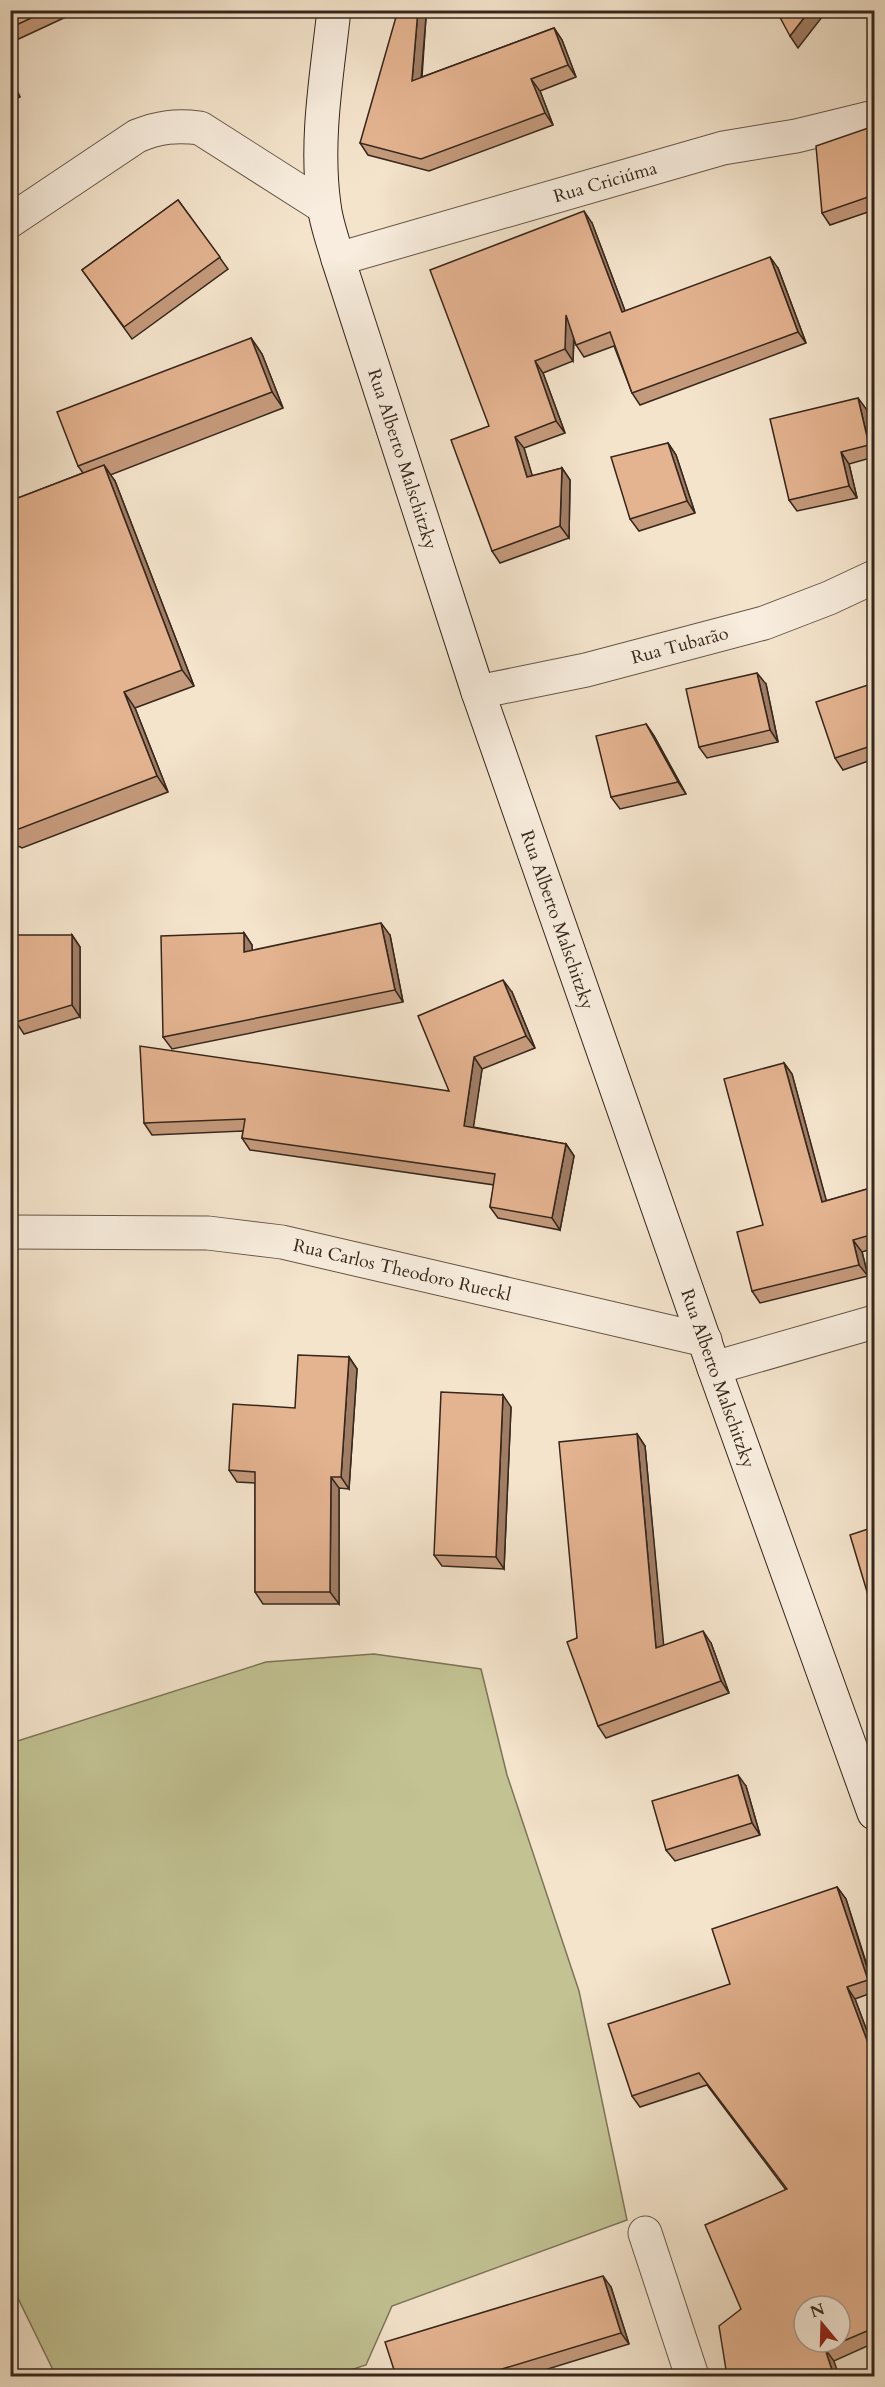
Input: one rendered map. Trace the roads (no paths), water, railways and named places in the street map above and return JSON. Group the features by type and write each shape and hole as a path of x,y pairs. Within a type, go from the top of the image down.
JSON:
{"street":[{"name":"Rua Alberto Malschitzky","path":"334,10 323,111 320,164 324,207 338,259 478,692 710,1354 867,1770 874,1813"},
{"name":"Rua Criciúma","path":"338,259 723,148 796,136 874,117"},
{"path":"10,221 137,136 156,128 177,125 200,128 324,207"},
{"name":"Rua Tubarão","path":"478,692 586,670 764,623 829,598 874,577"},
{"name":"Rua Carlos Theodoro Rueckl","path":"10,1232 208,1233 282,1242 710,1354"},
{"path":"710,1354 874,1322"},
{"path":"645,2233 692,2376"}]}
